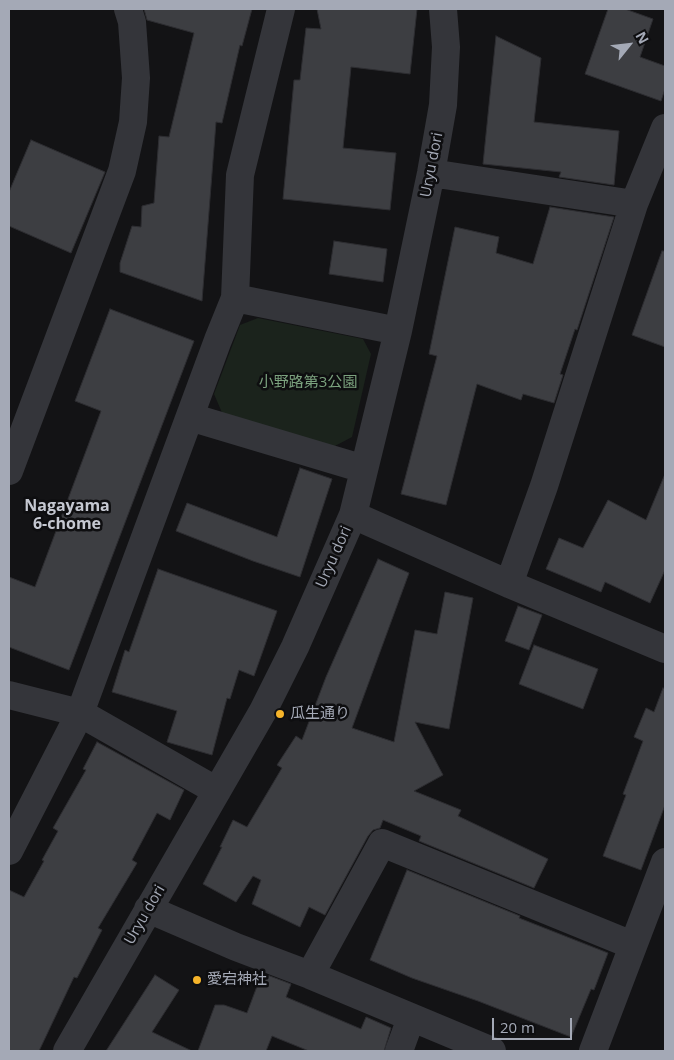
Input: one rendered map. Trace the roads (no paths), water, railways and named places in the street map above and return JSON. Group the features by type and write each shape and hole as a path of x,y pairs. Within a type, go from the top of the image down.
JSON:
{"street":[{"path":"9,471 122,171 133,122 136,78 132,22 128,9"},
{"path":"9,851 80,713 235,298 240,175 281,9"},
{"name":"Uryu dori","path":"67,1051 263,711 295,647 353,515 398,332 431,173 442,105 446,46 443,9"},
{"path":"509,584 544,486 634,204 665,128"},
{"path":"431,173 634,204"},
{"path":"235,298 398,332"},
{"path":"190,417 364,469"},
{"path":"353,515 509,584 665,649"},
{"path":"9,695 80,713 217,791"},
{"path":"310,975 382,843 632,945"},
{"path":"593,1051 665,862"},
{"path":"148,909 236,947 310,975 492,1051"},
{"path":"399,1051 411,1018"}],"place":[{"name":"瓜生通り","path":"280,714"},
{"name":"愛宕神社","path":"197,980"}],"district":[{"name":"Nagayama 6-chome","path":"67,515"}],"park label":[{"name":"小野路第3公園","path":"308,383"}]}
